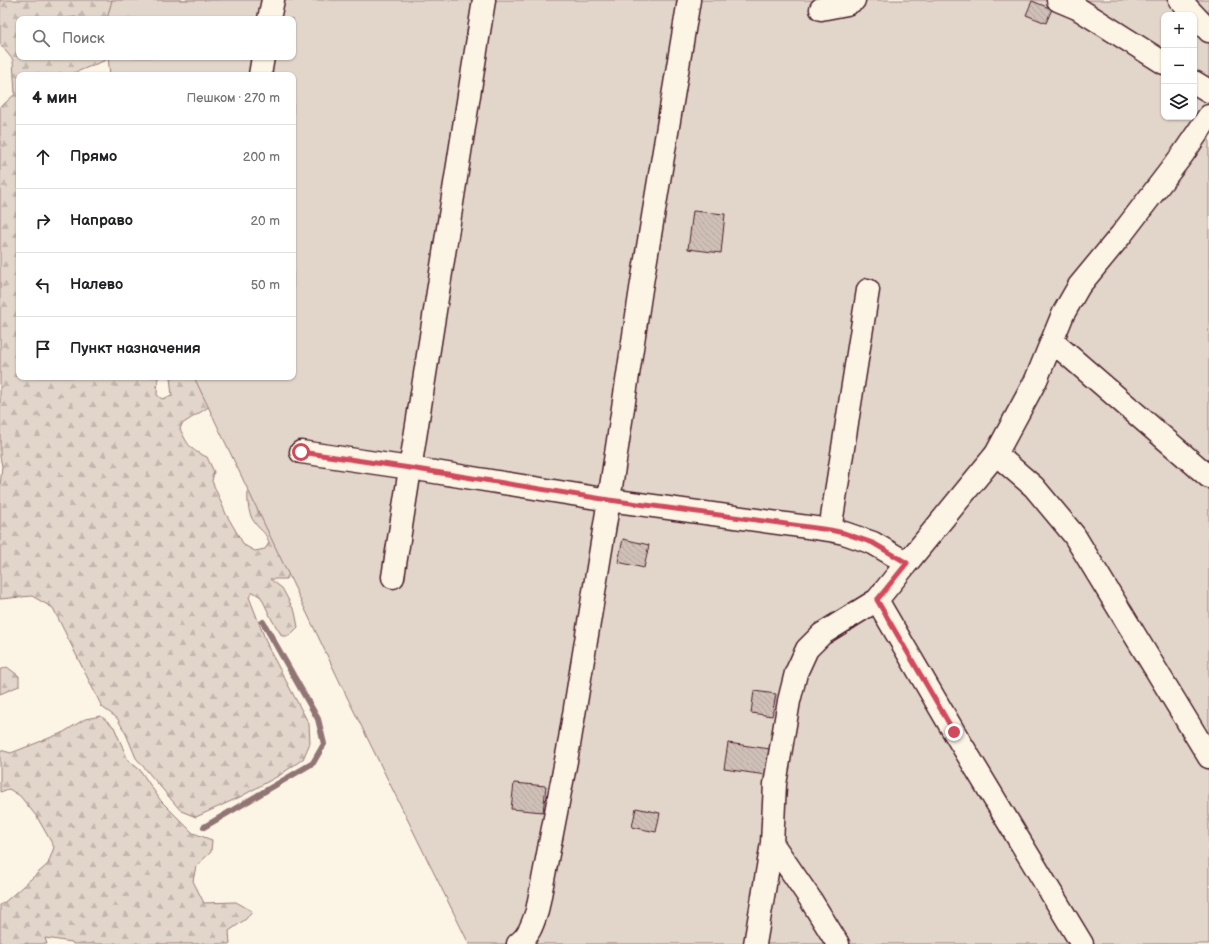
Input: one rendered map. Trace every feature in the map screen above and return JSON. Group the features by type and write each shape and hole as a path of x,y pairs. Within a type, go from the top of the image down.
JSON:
{"street":[{"path":"269,16 272,0"},
{"path":"393,577 484,0"},
{"path":"518,944 522,941 530,929 537,911 569,745 609,500 641,289 689,0"},
{"path":"821,9 847,4 854,0"},
{"path":"1058,0 1077,8 1161,61"},
{"path":"1180,0 1191,12"},
{"path":"1197,18 1209,31"},
{"path":"260,72 262,60"},
{"path":"1197,84 1209,91"},
{"path":"755,944 772,843 775,784 789,701 796,673 807,649 822,634 877,600 996,454 1036,380 1063,314 1079,286 1121,235 1183,154 1209,116"},
{"path":"830,530 868,290"},
{"path":"1052,341 1209,477"},
{"path":"301,452 609,500 830,530 873,543 907,563"},
{"path":"996,454 1034,487 1074,535 1209,757"},
{"path":"877,600 954,732 1082,944"},
{"path":"772,843 809,897 838,944"}],"green space":[{"path":"0,0 218,0 137,16 16,16 16,60 106,60 76,72 16,72 16,380 158,380 157,395 162,399 172,396 170,380 210,380 217,400 182,424 180,429 190,446 197,452 207,457 214,472 212,481 226,514 244,545 255,551 265,549 269,543 266,536 257,526 250,514 248,504 248,484 294,566 286,579 270,579 282,588 295,612 298,627 289,636 282,636 272,620 261,597 253,592 249,597 269,649 309,724 310,743 303,759 280,775 240,797 196,817 181,811 136,758 126,734 117,718 102,707 53,608 32,596 0,599 0,486 2,466 0,457 0,106 15,94 13,60 0,44"},
{"path":"112,0 1209,0 1209,944 469,944 347,697 195,380 296,380 296,72 110,72 108,60 296,60 296,16 108,16"},
{"path":"7,667 19,676 19,686 0,694 0,670"},
{"path":"101,716 114,727 128,760 140,770 161,801 193,833 212,840 211,852 196,866 193,881 204,903 236,902 252,911 246,919 229,931 230,944 73,944 72,942 45,938 47,944 0,944 0,905 48,864 54,847 37,817 20,796 9,789 0,792 0,750 11,753 62,733 85,719"}],"building":[{"path":"1032,1 1052,9 1046,23 1026,15"},
{"path":"693,211 725,214 721,253 688,249"},
{"path":"623,539 649,545 644,568 618,562"},
{"path":"754,691 776,694 772,716 751,713"},
{"path":"728,743 770,749 766,775 724,769"},
{"path":"514,783 546,786 543,812 511,809"},
{"path":"636,808 660,813 656,832 632,827"}],"waterway":[{"path":"204,827 313,763 324,744 318,719 263,622"}],"route":[{"path":"301,452 609,500 830,530 873,543 907,563 877,600 954,732"}]}
